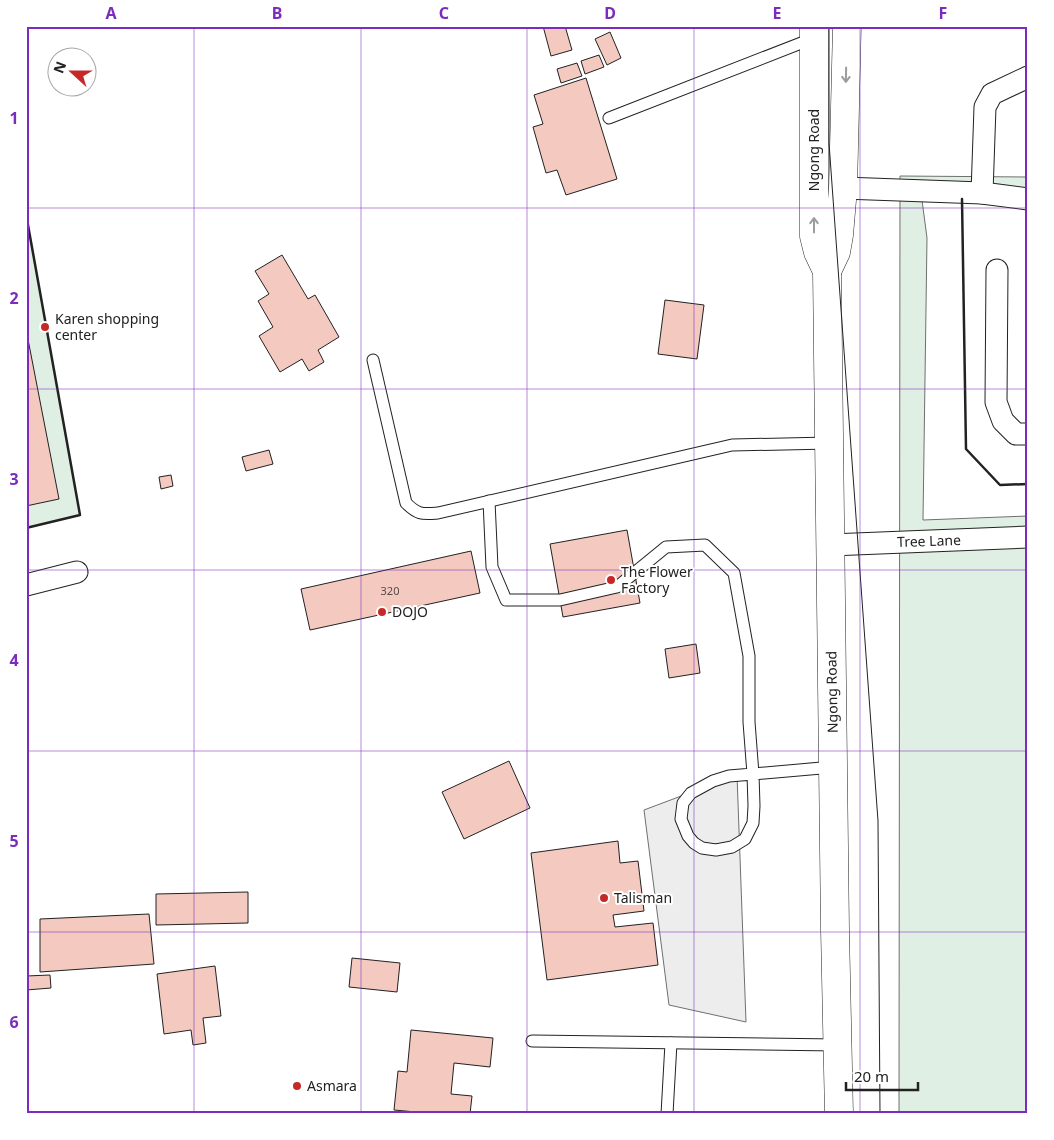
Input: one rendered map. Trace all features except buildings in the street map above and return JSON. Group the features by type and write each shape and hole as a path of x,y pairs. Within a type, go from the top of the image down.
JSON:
{"main road":[{"name":"Ngong Road","path":"827,271 836,252 843,188 847,26"},
{"name":"Ngong Road","path":"814,32 814,236 818,252 827,271 839,1114"}],"street":[{"path":"982,193 985,107 992,94 1028,77"},
{"path":"843,188 982,193 1028,199"},
{"path":"997,270 996,402 1003,421 1016,434 1028,434"},
{"name":"Tree Lane","path":"830,545 1028,537"},
{"path":"26,585 77,572"}],"lane":[{"path":"608,118 814,32"},
{"path":"373,360 406,503 414,511 423,514 438,513 732,445 829,443"},
{"path":"489,501 492,566 506,600 560,600 616,587 666,547 705,545 734,574 749,656 749,722 753,774 753,822 745,839 732,847 716,850 702,848 694,843 688,836 681,819 683,803 691,793 713,781 729,776 753,774 833,767"},
{"path":"532,1041 837,1045"},
{"path":"667,1114 671,1043"}],"green space":[{"path":"900,176 1028,177 1028,189 920,185 927,238 923,520 1028,516 1028,1114 899,1114"},
{"path":"26,214 80,515 26,528"}],"shaded area":[{"path":"737,775 746,1022 669,1005 644,810"}],"tram line":[{"path":"829,26 829,143 878,821 880,1114"}],"wall":[{"path":"962,199 966,449 1000,485 1028,484"},
{"path":"26,214 80,515 26,528"}],"place":[{"name":"Karen shopping center","path":"45,327"},
{"name":"The Flower Factory","path":"611,580"},
{"name":"DOJO","path":"382,612"},
{"name":"Talisman","path":"604,898"},
{"name":"Asmara","path":"297,1086"}]}
